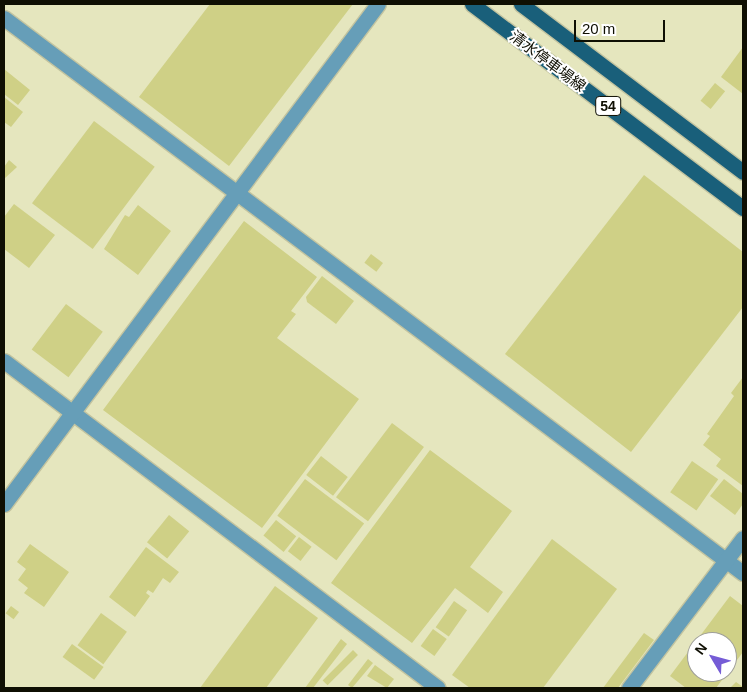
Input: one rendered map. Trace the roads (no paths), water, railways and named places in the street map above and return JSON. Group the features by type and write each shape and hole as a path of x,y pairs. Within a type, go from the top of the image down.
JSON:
{"main road":[{"name":"清水停車場線","path":"472,4 743,208"},
{"name":"清水停車場線","path":"521,4 743,172"}],"street":[{"path":"4,504 378,4"},
{"path":"4,18 236,194 743,572"},
{"path":"4,361 438,688"},
{"path":"629,688 743,538"}]}
